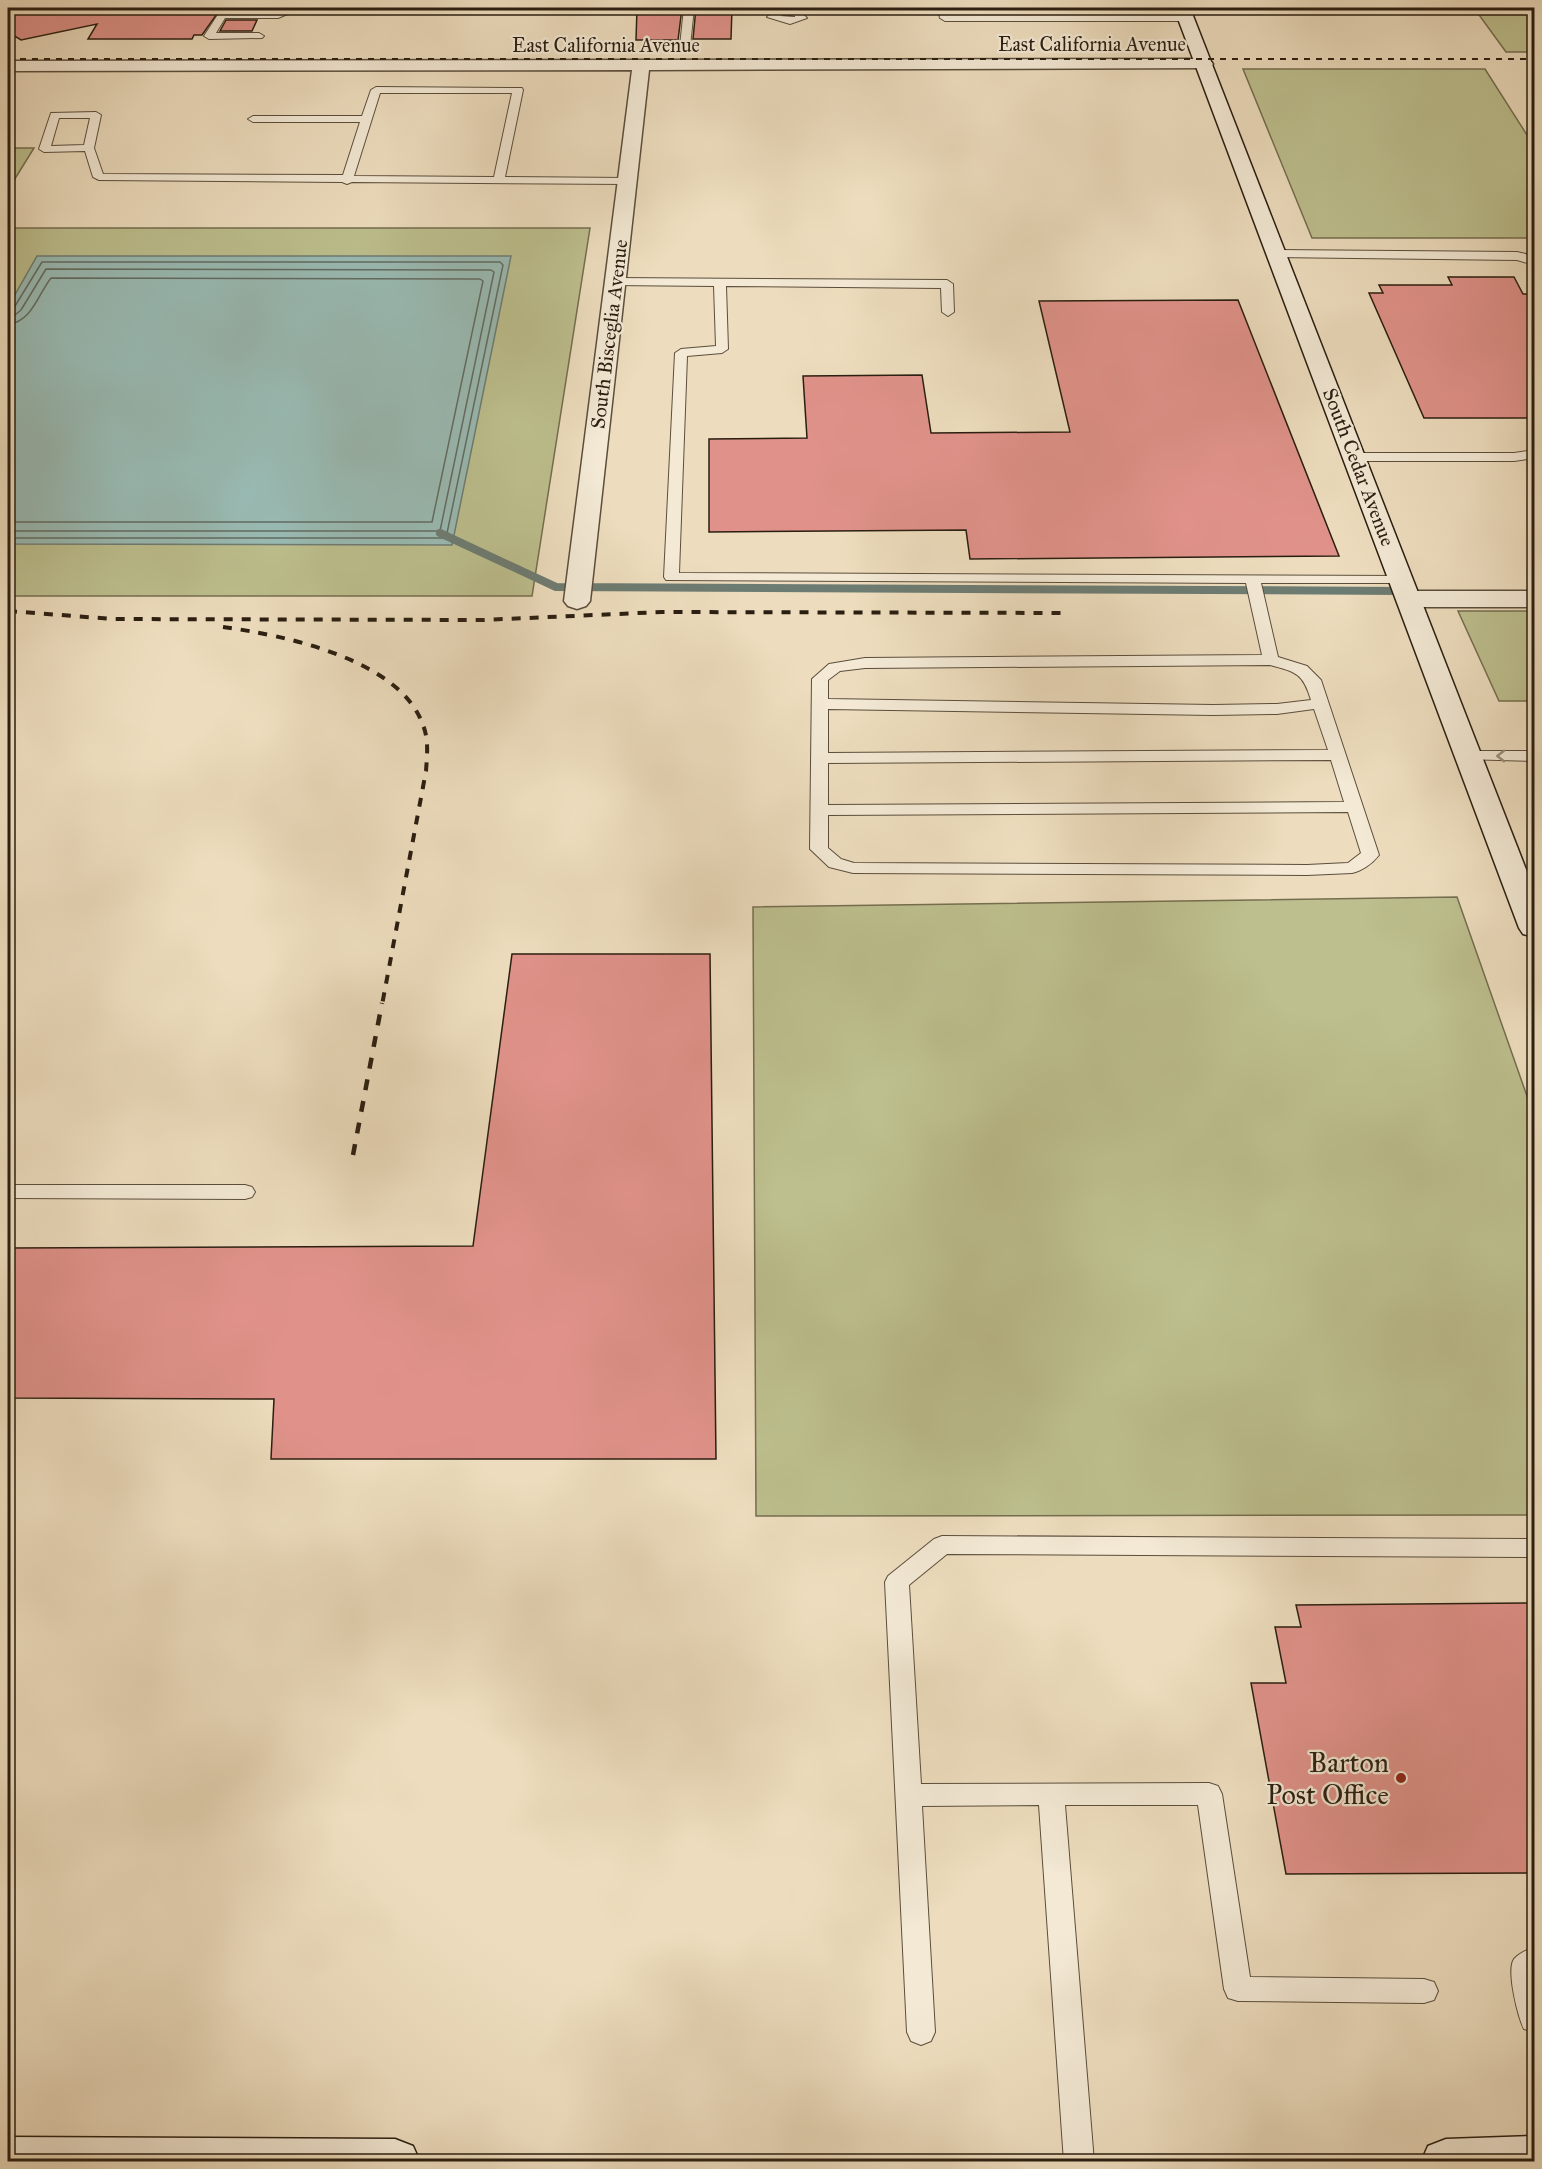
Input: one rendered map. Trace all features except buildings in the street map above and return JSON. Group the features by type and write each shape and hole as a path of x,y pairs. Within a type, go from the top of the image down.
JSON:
{"street":[{"name":"South Cedar Avenue","path":"1185,13 1534,928"},
{"name":"East California Avenue","path":"8,66 1204,64"},
{"name":"South Bisceglia Avenue","path":"578,601 641,66"},
{"path":"1405,589 1534,599"},
{"path":"8,2160 395,2162"},
{"path":"1446,2162 1534,2160"}],"lane":[{"path":"259,36 209,36 222,15 278,15 297,8"},
{"path":"685,46 689,8"},
{"path":"943,8 945,18 1185,13"},
{"path":"347,181 376,90 518,90 499,181"},
{"path":"88,148 44,149 55,115 96,115 88,148 99,177 347,181 627,181"},
{"path":"253,119 366,119"},
{"path":"1277,254 1517,256 1528,257 1534,262"},
{"path":"615,282 947,284 948,312"},
{"path":"720,282 722,349 681,353 671,577 1253,579 1405,589"},
{"path":"1355,457 1514,457 1534,454"},
{"path":"1253,579 1271,660"},
{"path":"1271,660 1301,669 1313,680 1370,855 1352,868 1307,870 853,868 835,863 819,849 820,679 835,667 865,663 1271,660"},
{"path":"820,704 1214,710 1277,709 1321,703"},
{"path":"820,758 1338,755"},
{"path":"1468,756 1534,756"},
{"path":"820,810 1355,807"},
{"path":"8,1192 245,1192"},
{"path":"921,2032 897,1582 942,1545 1534,1548"},
{"path":"1051,1794 1079,2162"},
{"path":"909,1795 1209,1794 1238,1989 1424,1991"},
{"path":"1534,1959 1524,1967 1534,2020"}],"green space":[{"path":"1474,8 1534,8 1534,52 1506,52"},
{"path":"1243,69 1485,69 1534,146 1534,238 1312,238"},
{"path":"15,148 34,148 8,190 8,160"},
{"path":"8,228 590,228 532,596 8,596"},
{"path":"1458,611 1534,611 1534,701 1499,701"},
{"path":"1457,897 1534,1116 1534,1515 756,1516 753,907"}],"water":[{"path":"37,256 511,256 452,545 8,544 8,307"}],"waterway":[{"path":"440,533 556,587 1405,591 1397,591"}],"railway":[{"path":"8,59 1534,59"},
{"path":"8,611 113,619 483,620 662,612 1067,613"},
{"path":"223,627 307,644 365,667 390,683 410,702 423,725 427,742 426,771 382,1005"},
{"path":"353,1155 382,1003"}],"place":[{"name":"Barton Post Office","path":"1401,1778"}]}
